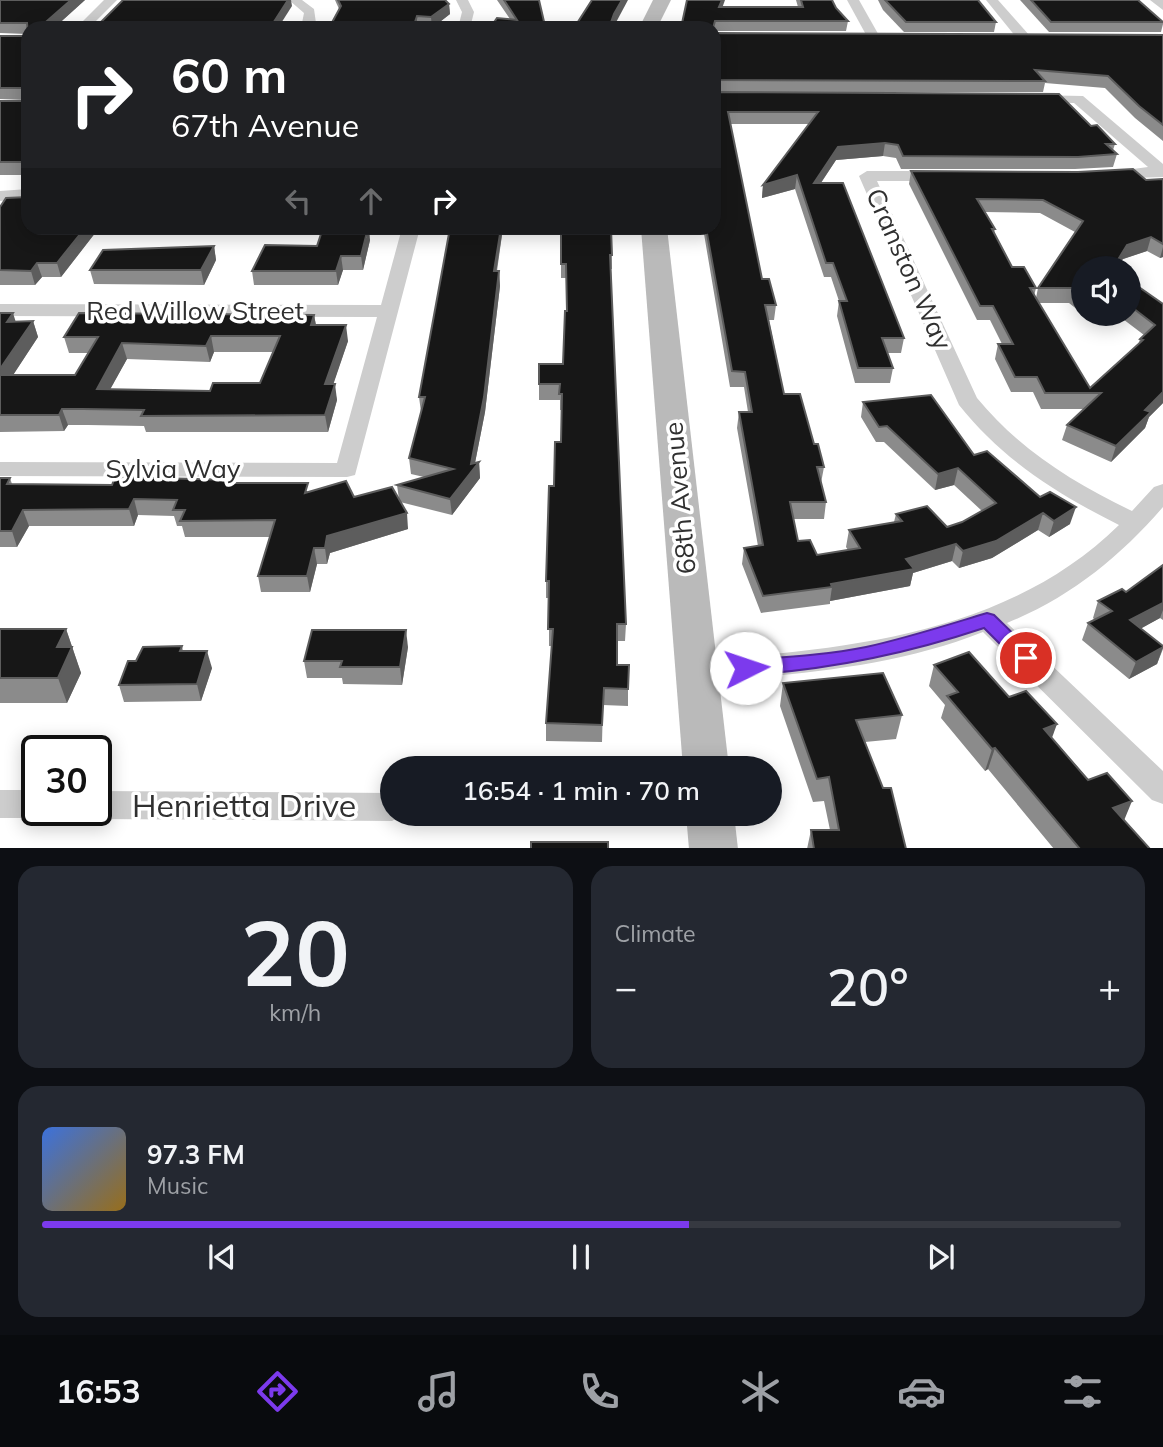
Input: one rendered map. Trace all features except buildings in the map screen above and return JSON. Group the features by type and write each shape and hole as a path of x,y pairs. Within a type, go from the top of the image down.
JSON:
{"street":[{"path":"89,21 111,0"},
{"path":"295,0 310,12 310,21"},
{"path":"462,0 468,12 466,21"},
{"path":"652,21 662,0"},
{"path":"853,0 875,39"},
{"path":"992,0 1025,39"},
{"path":"1156,0 1163,6"},
{"path":"1024,99 1078,99 1162,172"},
{"path":"1089,176 1162,172"},
{"name":"Cranston Way","path":"964,176 867,176 967,400 985,425 1034,468 1072,492 1135,523"},
{"path":"0,196 21,194"},
{"path":"390,311 409,235"},
{"name":"68th Avenue","path":"655,235 705,756"},
{"name":"Red Willow Street","path":"0,310 390,311"},
{"name":"Sylvia Way","path":"0,469 347,470 390,311"},
{"path":"696,671 795,664 864,654 930,639 987,620 1057,586 1104,553 1163,492"},
{"path":"987,620 1163,791"},
{"path":"0,804 21,804"},
{"name":"Henrietta Drive","path":"112,805 380,807"},
{"path":"711,826 714,848"}],"route":[{"path":"746,668 864,654 930,639 987,620 1026,658"}]}
